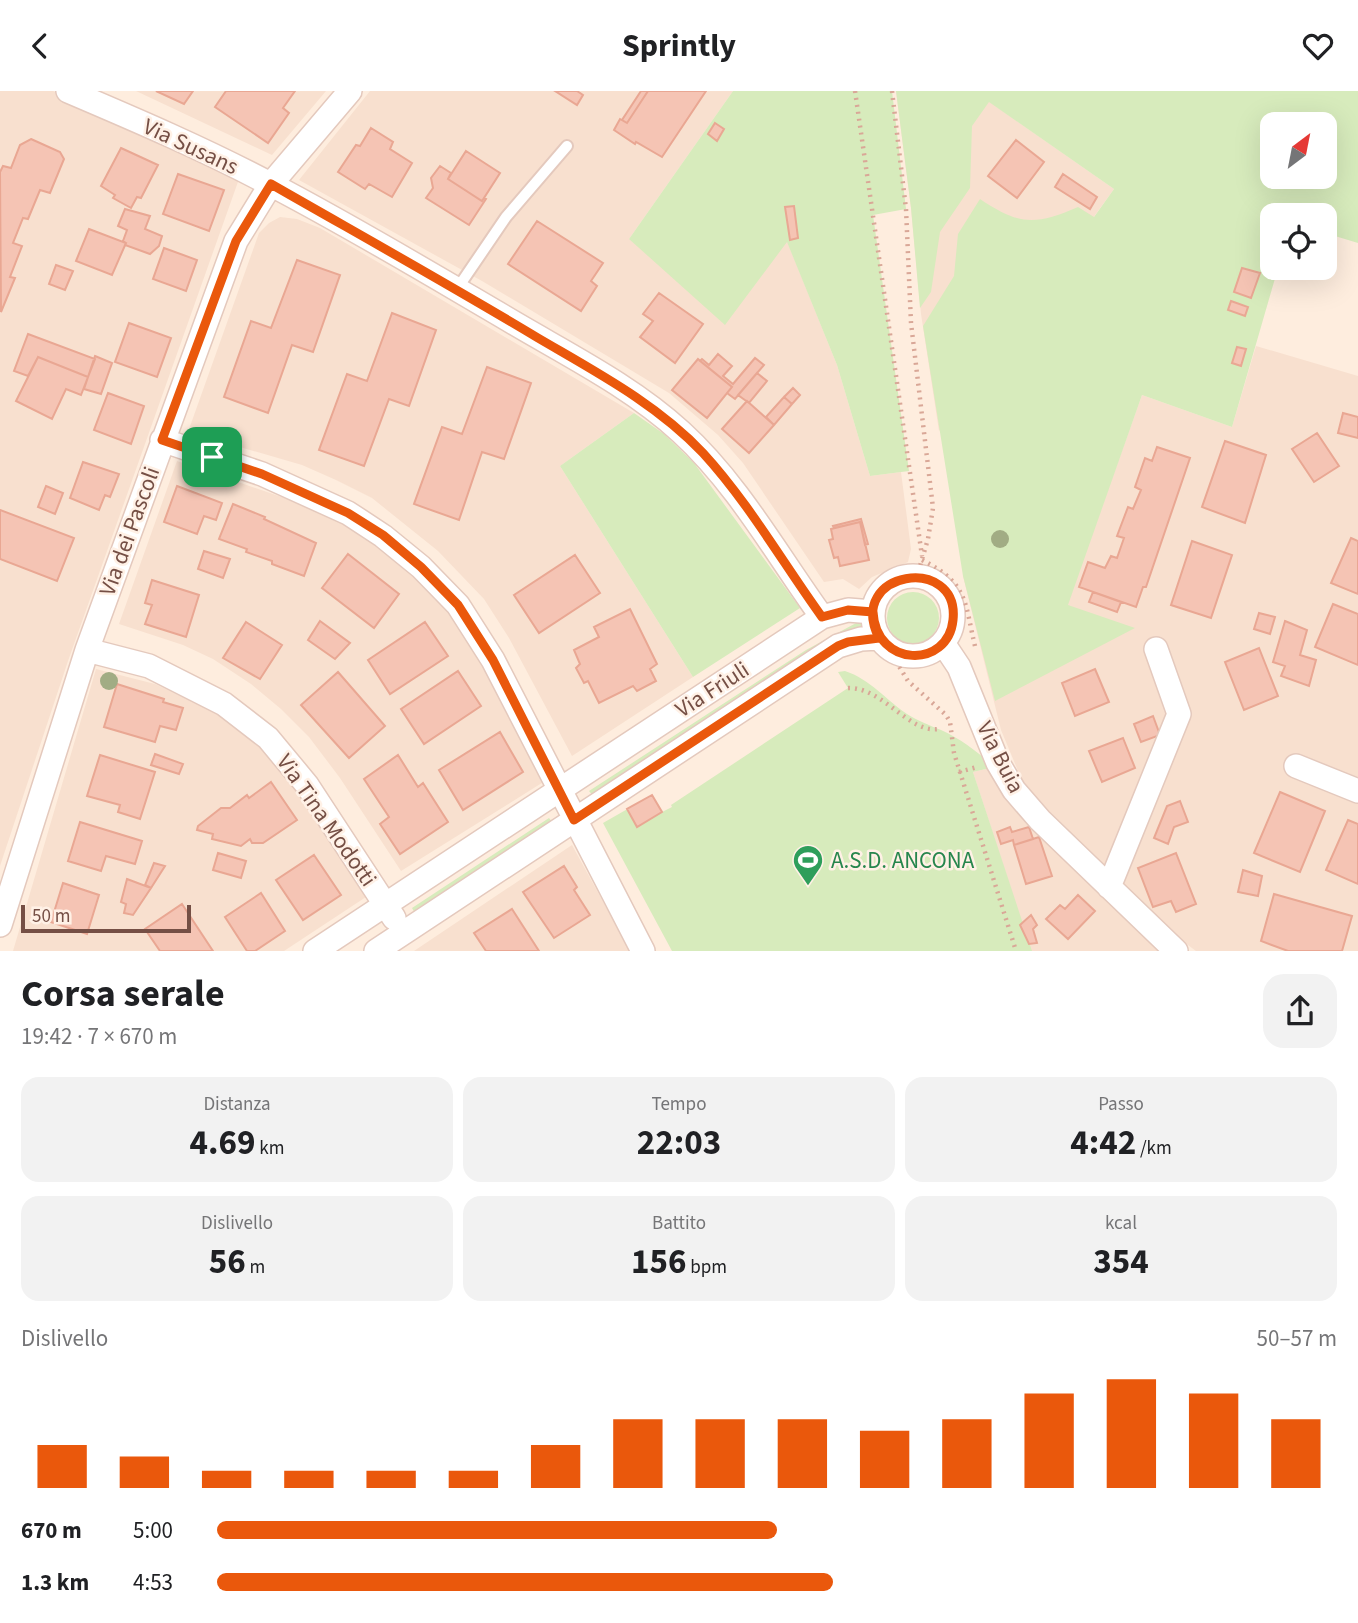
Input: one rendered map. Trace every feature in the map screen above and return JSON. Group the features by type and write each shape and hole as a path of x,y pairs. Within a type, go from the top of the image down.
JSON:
{"street":[{"name":"Via Susans","path":"68,91 179,139 271,184 457,289 655,410 703,453 731,488 822,617"},
{"name":"Via dei Pascoli","path":"0,925 86,650 236,241 271,184 350,91"},
{"path":"162,440 262,474 348,513 383,535 421,567 458,605 493,660 643,951"},
{"path":"920,568 929,580 948,596 953,620 943,643 934,650 912,656 901,654 884,643 875,630 873,612 876,600 883,590 920,568"},
{"name":"Via Friuli","path":"315,951 822,617 848,610 873,612"},
{"name":"Via Friuli","path":"376,951 838,646 848,642 884,643"},
{"name":"Via Buia","path":"943,643 959,667 998,762 1014,790 1040,820 1176,951"},
{"path":"1109,887 1179,714 1156,649"},
{"name":"Via Tina Modotti","path":"86,650 149,666 224,703 268,738 307,785 404,933"},
{"path":"1296,766 1356,783"}],"lane":[{"path":"457,289 506,217 566,146"}],"path":[{"path":"855,91 920,568"},
{"path":"892,91 906,209 911,323 933,508 920,568"},
{"path":"920,568 940,569 953,579 967,604 976,651"},
{"path":"884,643 908,681 950,722 959,772 1016,951"},
{"path":"848,688 860,688 877,695 920,725 928,729 939,729"},
{"path":"959,772 972,769"}],"shaded area":[{"path":"0,91 53,91 239,179 68,661 0,866"},
{"path":"136,91 326,91 272,155"},
{"path":"370,91 733,91 629,239 787,241 837,365 870,476 901,472 911,549 908,562 872,577 859,589 843,579 824,582 743,463 718,435 669,393 482,281 299,180"},
{"path":"896,91 974,91 1114,189 939,431 921,314"},
{"path":"280,217 297,219 320,228 634,413 560,466 693,677 572,756 509,638 484,599 438,551 372,498 336,480 302,465 188,432 259,233"},
{"path":"1256,346 1358,376 1358,951 1196,951 1157,922 1055,820 1021,778 1001,730 963,576 1089,543 1142,395 1232,427"},
{"path":"177,461 328,513 373,537 447,606 485,664 545,781 401,871 340,778 309,737 281,709 251,684 213,659 183,645 119,624"},
{"path":"96,669 155,684 225,717 249,735 295,785 369,895 284,951 13,951"},
{"path":"994,767 1161,951 1031,951 973,772"},
{"path":"572,845 630,951 414,951"}],"green space":[{"path":"733,91 892,91 906,209 873,215 909,471 870,476 837,365 787,242 725,325 629,239"},
{"path":"896,91 1358,91 1358,243 1337,237 1337,203 1260,203 1260,280 1275,280 1232,427 1142,395 1068,605 1135,628 995,701 963,576 923,326 954,276 958,234 980,199 1006,214 1027,220 1050,217 1078,207 1094,217 1114,189 989,102 972,126 970,188 940,232 931,292 920,308"},
{"path":"634,413 664,434 694,463 800,608 693,677 560,466"},
{"path":"913,592 932,599 939,618 932,637 913,644 894,637 887,618 894,599"},
{"path":"858,622 862,624 861,628 594,797 589,791 806,650"},
{"name":"A.S.D. ANCONA","path":"845,671 870,684 911,716 962,742 994,767 973,772 1032,951 672,951 603,823 652,795 662,812 672,807 671,805 848,688 838,672"},
{"path":"549,818 553,823 416,915 412,908"}],"building":[{"path":"156,91 193,91 184,104"},
{"path":"226,91 295,91 283,108 289,113 268,143 215,107"},
{"path":"555,91 577,91 583,95 577,105"},
{"path":"641,91 648,91 627,123 622,120"},
{"path":"648,91 706,91 662,157 614,130 620,119 627,123"},
{"path":"715,123 724,129 717,141 708,134"},
{"path":"371,128 393,142 390,149 412,163 392,197 369,184 365,189 338,172"},
{"path":"31,139 60,152 64,159 50,193 40,190 28,219 23,218 13,243 22,246 10,277 15,278 1,312 0,172 3,166 11,168 20,145"},
{"path":"1016,140 1044,162 1017,198 988,176"},
{"path":"121,148 158,165 141,198 137,197 131,208 113,198 115,195 101,186"},
{"path":"466,151 500,173 482,201 448,179"},
{"path":"440,166 451,173 448,179 482,201 486,199 469,225 426,198 433,188 431,178"},
{"path":"178,174 224,190 209,231 163,214"},
{"path":"1063,174 1097,197 1090,209 1055,187"},
{"path":"794,206 798,238 790,240 785,207"},
{"path":"125,209 150,216 145,229 162,236 159,246 150,254 125,245 123,241 127,230 118,226"},
{"path":"537,221 603,263 591,281 597,286 581,311 508,264"},
{"path":"89,229 126,243 112,275 76,261"},
{"path":"164,248 197,260 186,291 153,279"},
{"path":"297,260 340,275 313,352 292,345 268,413 224,397 251,321 271,328"},
{"path":"56,265 73,271 65,290 49,284"},
{"path":"1242,268 1260,273 1251,298 1234,292"},
{"path":"659,293 703,324 675,363 640,337 653,321 643,314"},
{"path":"1231,301 1248,307 1245,316 1228,310"},
{"path":"392,313 436,330 409,406 389,399 364,466 319,450 347,374 367,381"},
{"path":"129,323 171,338 157,377 115,362"},
{"path":"28,334 95,359 88,377 38,357 28,376 14,371"},
{"path":"1237,347 1246,349 1241,366 1232,363"},
{"path":"718,354 732,366 723,376 733,384 755,358 764,365 735,399 727,393 732,387 700,361 702,359 709,365"},
{"path":"95,356 112,363 101,394 84,389"},
{"path":"38,357 88,377 81,395 66,389 52,419 16,401"},
{"path":"698,359 732,387 707,418 672,390"},
{"path":"487,367 531,383 504,459 482,452 459,520 414,504 442,427 462,434"},
{"path":"757,373 767,381 749,403 738,395"},
{"path":"793,388 800,395 792,404 784,397"},
{"path":"108,393 144,406 131,444 94,430"},
{"path":"784,397 792,404 774,425 766,417"},
{"path":"747,401 774,425 749,453 722,429"},
{"path":"1343,413 1358,417 1358,438 1338,433"},
{"path":"1317,433 1339,466 1314,482 1292,449"},
{"path":"1225,441 1266,455 1245,523 1202,507"},
{"path":"1157,447 1190,458 1146,587 1143,587 1136,607 1079,587 1088,562 1105,568 1111,556 1117,558 1124,538 1117,536 1128,507 1133,509 1141,490 1135,487 1145,458 1152,461"},
{"path":"83,462 119,474 110,497 105,495 99,510 70,498"},
{"path":"46,486 63,493 55,514 38,507"},
{"path":"177,486 222,503 216,520 204,516 197,534 164,522"},
{"path":"233,504 316,543 304,576 219,539"},
{"path":"0,510 74,538 57,581 0,559"},
{"path":"861,519 868,544 865,545 860,522 834,528 833,526"},
{"path":"860,522 869,560 840,566 838,557 834,558 829,540 833,539 831,529"},
{"path":"1351,538 1358,541 1358,594 1331,583"},
{"path":"1192,541 1232,555 1211,618 1171,605"},
{"path":"204,551 230,559 223,578 198,569"},
{"path":"348,554 399,594 374,628 322,588"},
{"path":"575,555 600,593 539,633 514,595"},
{"path":"152,580 199,595 186,637 145,624 152,605 145,603"},
{"path":"1093,592 1121,602 1117,612 1089,602"},
{"path":"1333,604 1358,614 1358,665 1315,647"},
{"path":"630,609 657,664 650,669 656,681 637,691 633,686 599,703 588,681 584,683 576,668 580,664 574,650 599,637 594,627"},
{"path":"1259,613 1275,617 1270,634 1254,629"},
{"path":"320,621 350,643 335,659 308,640"},
{"path":"1285,621 1307,630 1300,655 1316,660 1309,686 1281,676 1285,666 1273,662"},
{"path":"246,622 282,645 260,679 223,658"},
{"path":"425,622 448,656 390,694 368,660"},
{"path":"1259,648 1278,696 1244,710 1225,662"},
{"path":"1095,669 1109,702 1075,716 1062,683"},
{"path":"458,671 481,706 424,744 401,709"},
{"path":"338,672 385,726 349,758 301,705"},
{"path":"117,684 183,708 176,730 160,726 155,742 104,727"},
{"path":"1153,716 1160,735 1141,742 1134,724"},
{"path":"500,732 523,772 463,810 439,770"},
{"path":"1123,738 1135,768 1102,782 1089,751"},
{"path":"155,754 183,764 179,774 151,765"},
{"path":"100,755 155,772 140,819 118,812 120,805 87,796"},
{"path":"398,755 418,787 423,783 448,822 400,854 380,824 389,817 364,779"},
{"path":"271,782 297,820 263,843 252,843 250,839 241,846 212,839 213,834 197,830 198,826 221,808 230,808"},
{"path":"1280,792 1325,811 1300,872 1254,853"},
{"path":"652,795 662,812 637,827 627,809"},
{"path":"1180,801 1188,822 1174,827 1168,844 1154,838 1167,806"},
{"path":"1348,820 1358,824 1358,884 1326,870"},
{"path":"80,822 142,841 135,864 106,856 101,871 68,861"},
{"path":"1010,827 1012,832 1029,827 1033,839 1014,845 1013,840 1001,844 997,832"},
{"path":"1039,837 1052,876 1026,884 1014,845"},
{"path":"218,853 246,861 241,878 213,870"},
{"path":"1176,853 1196,904 1176,912 1171,901 1153,907 1138,868"},
{"path":"314,855 341,895 303,920 276,880"},
{"path":"154,863 165,866 151,888 145,885"},
{"path":"564,866 577,887 574,890 590,915 554,938 523,892"},
{"path":"1243,870 1262,876 1258,896 1238,892"},
{"path":"127,879 151,888 133,915 124,913 126,904 121,902"},
{"path":"63,883 99,895 87,934 51,922"},
{"path":"261,893 285,931 255,951 247,951 225,917"},
{"path":"1274,894 1352,916 1342,951 1288,951 1261,941"},
{"path":"1078,895 1095,911 1068,939 1046,919 1060,905 1065,909"},
{"path":"182,904 213,951 160,951 145,929"},
{"path":"512,909 539,951 486,951 474,933"},
{"path":"1031,915 1037,925 1033,929 1037,943 1029,944 1020,925"}],"place":[{"name":"A.S.D. ANCONA","path":"808,887"}],"route":[{"path":"212,457 162,440 236,241 271,184 457,289 655,410 703,453 731,488 822,617 848,610 873,612 879,638 889,648 912,656 923,655 943,643 953,620 948,596 939,586 917,576 904,577 893,582 876,600 873,612 873,621 879,638 861,639 838,646 574,820 493,660 458,605 421,567 383,535 348,513 262,474 212,457"}]}
